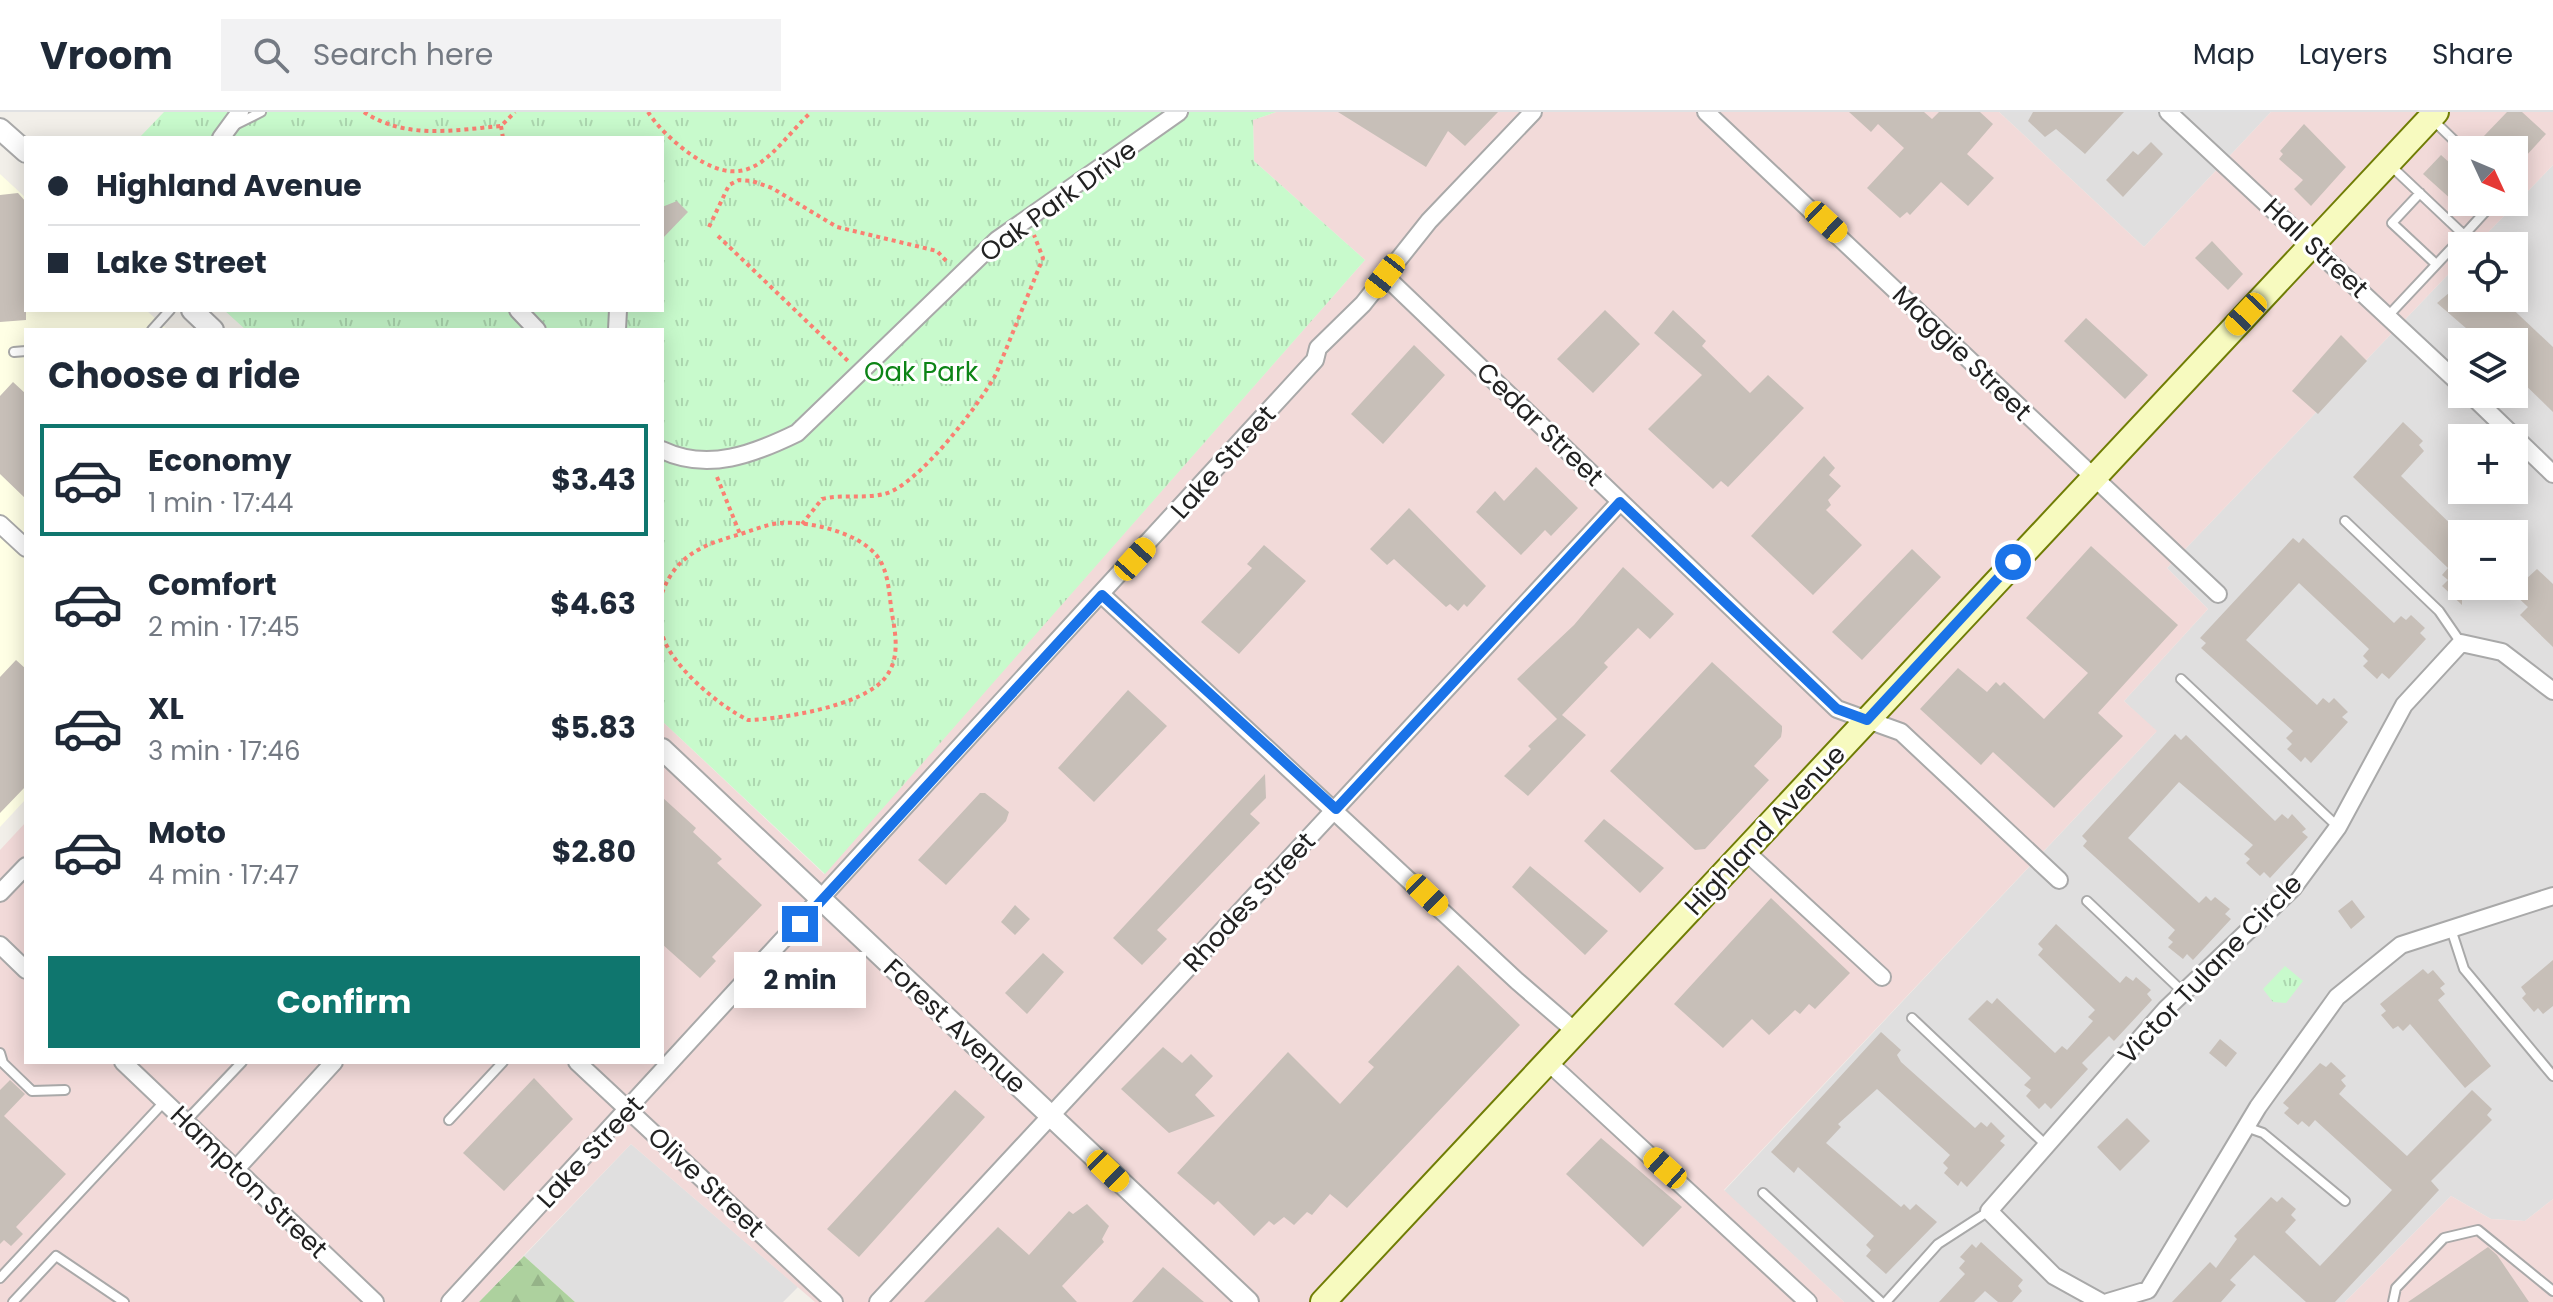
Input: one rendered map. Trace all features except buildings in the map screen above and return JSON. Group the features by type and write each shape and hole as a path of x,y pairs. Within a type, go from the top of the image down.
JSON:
{"main road":[{"name":"Highland Avenue","path":"1323,1302 2433,115"}],"street":[{"path":"226,133 240,112"},
{"name":"Oak Park Drive","path":"664,454 711,461 761,451 797,433 959,275 1022,221 1179,112"},
{"name":"Lake Street","path":"450,1302 1102,595 1315,360 1318,348 1385,276 1429,221 1533,112"},
{"name":"Maggie Street","path":"1706,112 2218,594"},
{"name":"Hall Street","path":"2168,112 2448,373"},
{"path":"0,129 24,150"},
{"name":"Cedar Street","path":"1385,276 1837,709 1901,732 2059,880"},
{"path":"194,312 211,328"},
{"path":"520,312 535,328"},
{"path":"2485,408 2553,474"},
{"name":"Rhodes Street","path":"878,1302 1620,502"},
{"path":"0,524 24,546"},
{"path":"1102,595 1336,809 1517,981 1576,1032"},
{"path":"2461,643 2502,652 2553,691"},
{"name":"Victor Tulane Circle","path":"1989,1211 2183,992 2293,888 2338,827 2404,705 2461,643"},
{"name":"Forest Avenue","path":"664,751 1248,1302"},
{"path":"1745,851 1882,977"},
{"path":"0,893 24,868"},
{"path":"2108,1302 2136,1298 2148,1290 2246,1127 2337,997 2401,945 2553,896"},
{"path":"0,945 24,968"},
{"path":"1548,1062 1808,1302"},
{"name":"Hampton Street","path":"125,1064 375,1302"},
{"path":"236,1169 332,1064"},
{"name":"Olive Street","path":"579,1064 834,1302"},
{"path":"1989,1211 2054,1276 2101,1302"}],"lane":[{"path":"226,133 261,112"},
{"path":"2433,115 2452,136"},
{"path":"2387,163 2461,232"},
{"path":"2420,193 2392,223 2436,264"},
{"path":"2467,232 2481,216"},
{"path":"2388,316 2448,252"},
{"path":"154,328 168,312"},
{"path":"14,352 24,351"},
{"path":"2345,521 2439,611 2461,643"},
{"path":"2181,679 2338,827"},
{"path":"2087,901 2183,992"},
{"path":"2451,929 2464,969 2553,1076"},
{"path":"1912,1018 2047,1145"},
{"path":"0,1053 3,1063 32,1091 65,1090"},
{"path":"185,1122 240,1064"},
{"path":"449,1120 501,1064"},
{"path":"0,1278 164,1102"},
{"path":"2246,1127 2263,1133 2345,1201"},
{"path":"1763,1193 1883,1302 1938,1244 1989,1211"},
{"path":"2393,1302 2396,1288 2444,1238 2478,1230 2553,1291"},
{"path":"13,1302 56,1256 124,1302"}],"path":[{"path":"364,112 408,131 501,126 515,112"},
{"path":"648,112 684,150 725,173 730,179 709,227"},
{"path":"725,173 747,171 811,112"},
{"path":"501,126 503,136"},
{"path":"747,171 746,175 752,181"},
{"path":"729,185 739,180 752,181 772,188 837,227 937,251 959,275"},
{"path":"802,524 822,499 885,494 919,475 987,391 1043,258 1039,242 1022,221"},
{"path":"718,236 861,373"},
{"path":"711,461 740,534"},
{"path":"664,588 670,572 688,554 706,544 779,523 802,524 838,533 862,544 877,556 887,579 897,649 883,680 861,696 748,720 713,698 681,664 664,637"}],"shaded area":[{"path":"1276,112 1999,112 2144,247 2271,112 2553,112 2553,165 2528,191 2528,136 2448,136 2448,216 2504,216 2488,232 2448,232 2448,275 2167,568 2208,609 2124,701 2157,731 1724,1190 1844,1302 815,1302 631,1144 479,1302 0,1302 0,850 24,824 24,1064 664,1064 664,723 824,874 1365,260 1254,161 1253,120"},
{"path":"1999,112 2271,112 2144,247"},
{"path":"2553,165 2553,1199 2525,1221 2491,1219 2451,1196 2345,1302 1844,1302 1724,1191 2156,732 2124,701 2208,609 2167,568 2448,275 2448,312 2528,312 2528,232 2488,232 2504,216 2528,216 2528,191"},
{"path":"0,174 24,196 24,312 148,312 166,328 24,328 24,801 0,827"},
{"path":"631,1144 798,1287 783,1302 575,1302 524,1256"},
{"path":"2451,1196 2491,1219 2525,1221 2553,1199 2553,1302 2345,1302"}],"green space":[{"name":"Oak Park","path":"164,112 1276,112 1253,120 1254,161 1365,260 825,874 664,723 664,328 244,328 226,312 664,312 664,136 141,136"},
{"path":"2285,966 2303,981 2286,1003 2273,1002 2263,989"},
{"path":"524,1256 575,1302 479,1302"}],"route":[{"path":"800,924 1102,595 1336,809 1620,502 1837,709 1867,720 2013,562"}]}
